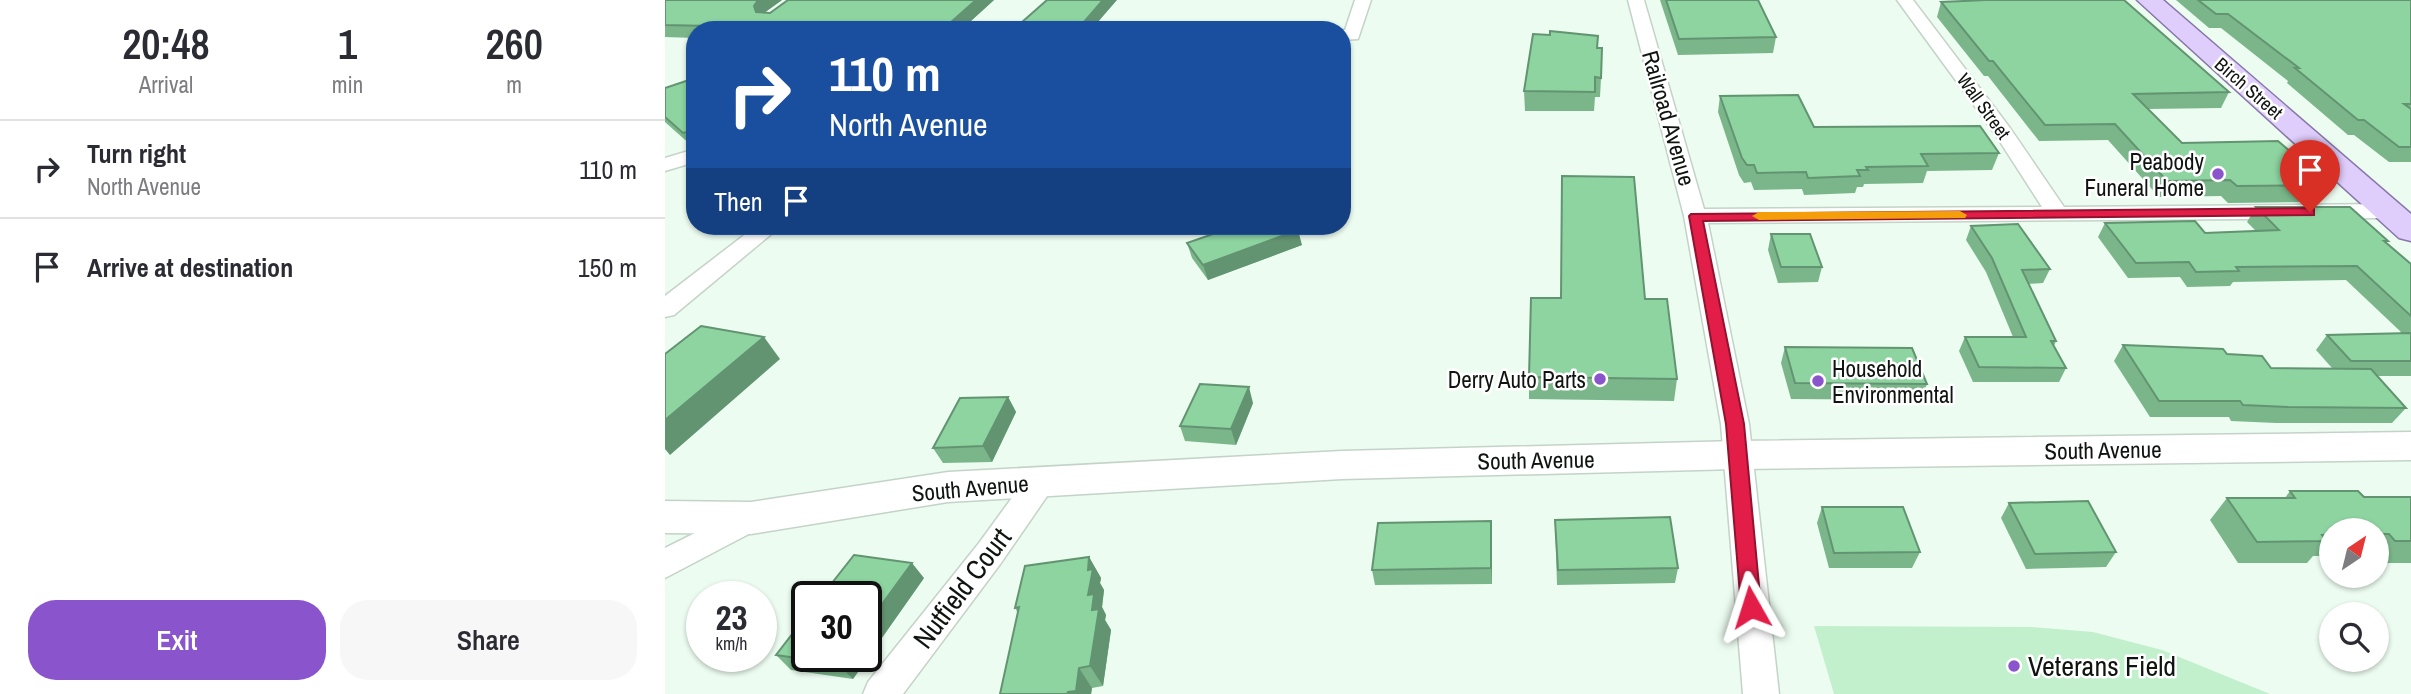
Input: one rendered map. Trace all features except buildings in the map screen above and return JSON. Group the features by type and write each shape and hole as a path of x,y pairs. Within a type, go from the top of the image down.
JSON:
{"main road":[{"name":"Birch Street","path":"2149,0 2411,231"}],"street":[{"path":"1351,35 1363,0"},
{"name":"Railroad Avenue","path":"1636,0 1695,216 1735,424 1761,694"},
{"name":"Wall Street","path":"1905,0 2003,132 2059,215"},
{"path":"665,165 686,158"},
{"path":"1695,216 2388,211"},
{"path":"665,309 759,235"},
{"name":"South Avenue","path":"665,517 751,518 948,487 1342,465 1737,455 2411,446"},
{"name":"Nutfield Court","path":"881,694 990,554 1041,481"},
{"path":"665,564 751,518"}],"green space":[{"name":"Veterans Field","path":"1814,626 2031,627 2093,632 2162,650 2270,694 1834,694"}],"slow traffic":[{"path":"1759,216 1960,215"}],"place":[{"name":"Peabody Funeral Home","path":"2218,174"},
{"name":"Derry Auto Parts","path":"1600,379"},
{"name":"Household Environmental","path":"1818,381"},
{"name":"Veterans Field","path":"2014,666"}],"route":[{"path":"1751,607 1735,424 1695,216 2310,212"}]}
